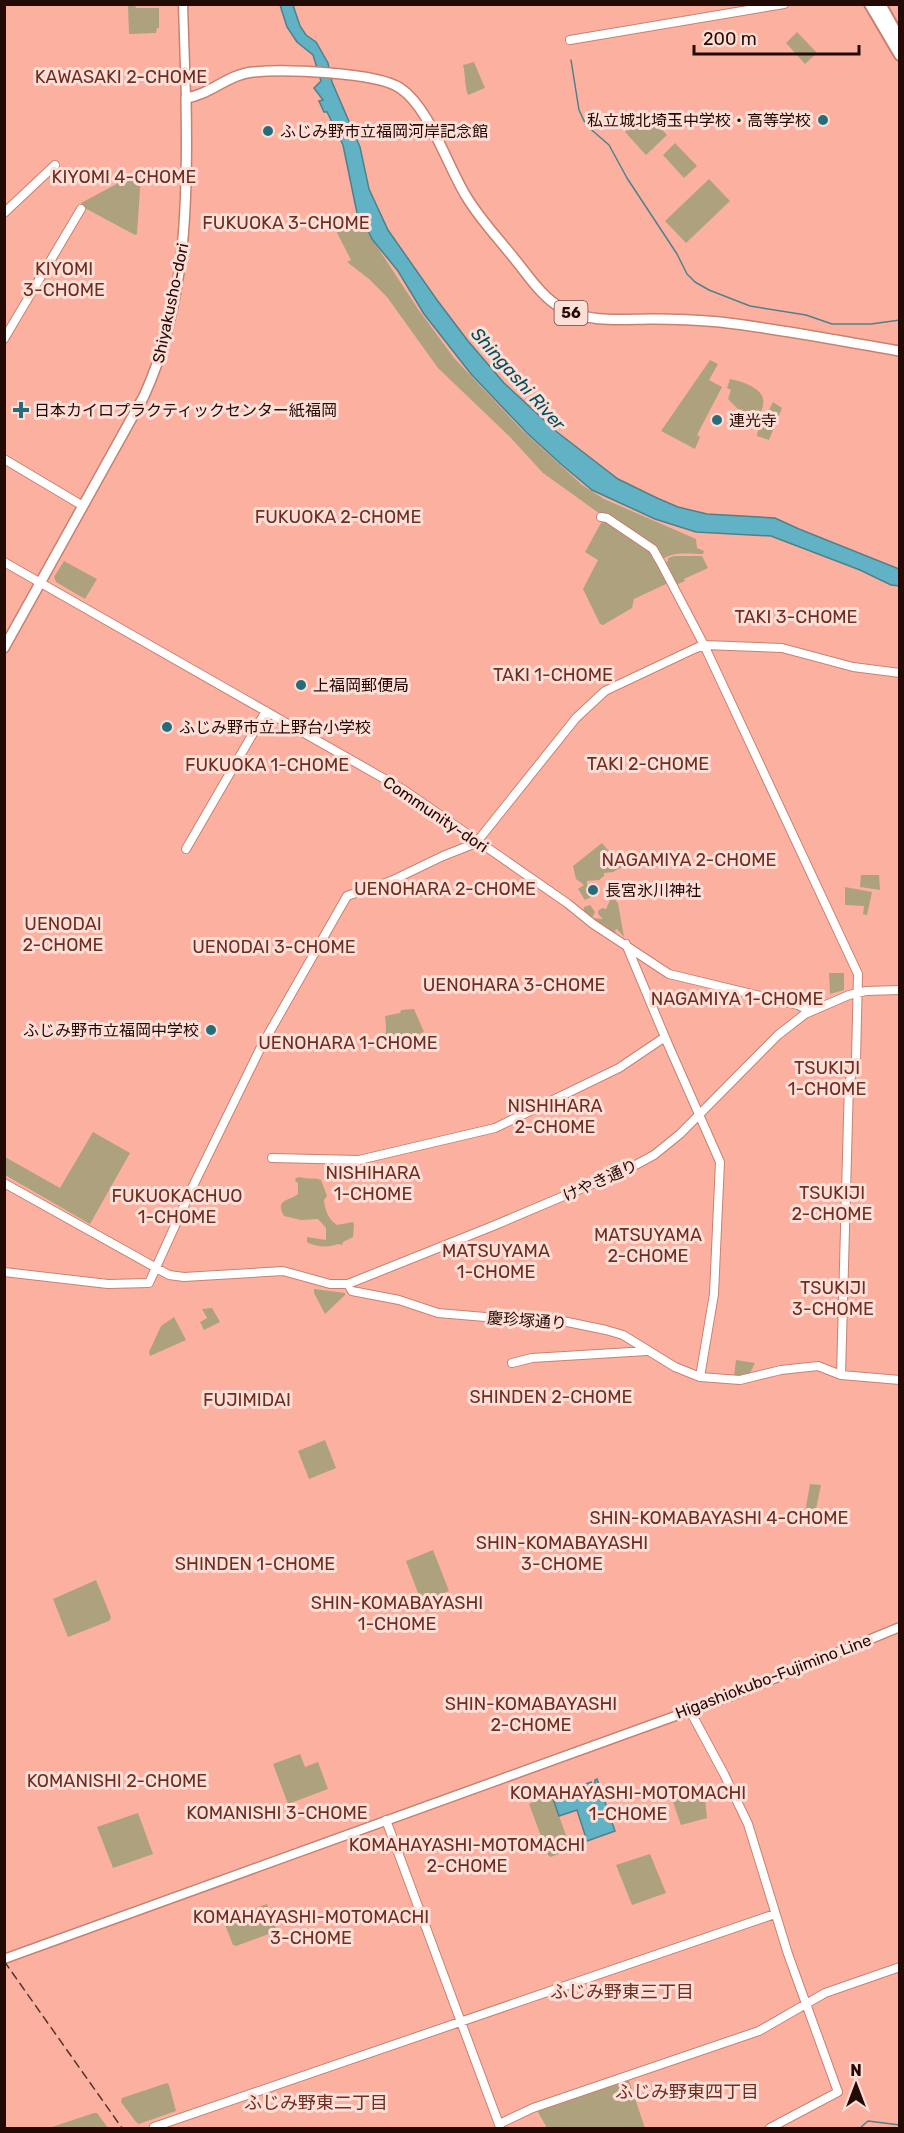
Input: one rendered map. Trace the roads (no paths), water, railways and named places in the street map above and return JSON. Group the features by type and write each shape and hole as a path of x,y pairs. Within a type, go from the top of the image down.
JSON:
{"highway":[{"path":"870,4 900,55"},
{"path":"880,4 900,40"}],"main road":[{"path":"183,4 186,98"},
{"name":"56","path":"186,98 198,96 243,73 287,72 357,76 391,83 402,89 417,104 457,182 474,209 539,288 550,300 566,310 594,319 675,319 721,322 900,351"},
{"name":"Shiyakusho-dori","path":"4,648 150,384 158,362 179,279 186,219 186,98"},
{"name":"Higashiokubo-Fujimino Line","path":"4,1959 689,1709 739,1693 900,1627"}],"street":[{"path":"570,40 784,4"},
{"path":"4,213 55,165"},
{"path":"4,339 81,209"},
{"path":"4,459 82,506"},
{"path":"601,517 607,518 653,549 704,645 858,974 856,1060 849,1086 841,1375"},
{"name":"Community-dori","path":"4,562 404,790 567,903 593,924 669,974 798,1005 810,1011"},
{"path":"4,1272 108,1284 146,1285 151,1281 197,1178 261,1047 348,896 391,881 477,842 576,718 605,691 704,645 782,648 853,667 900,673"},
{"path":"186,849 266,711"},
{"path":"626,945 720,1162 714,1294 700,1377"},
{"name":"けやき通り","path":"348,1284 618,1174 666,1147 778,1035 810,1011 838,998 857,993 900,990"},
{"path":"272,1158 359,1160 495,1128 619,1068 664,1037"},
{"path":"4,1183 169,1275 184,1277 283,1270 330,1284 348,1284"},
{"name":"慶珍塚通り","path":"348,1284 352,1291 393,1299 438,1313 484,1317 548,1318 606,1330 623,1335 675,1367 700,1377 740,1380 788,1369 818,1366 841,1375 900,1380"},
{"path":"512,1363 525,1359 567,1355 649,1351"},
{"path":"689,1709 748,1824 775,1914 838,2092 770,2128"},
{"path":"386,1820 500,2126 533,2108 759,2031 825,1993 900,1967"},
{"path":"154,2127 775,1914"}],"water":[{"path":"280,5 293,5 300,26 306,35 316,42 328,63 332,82 360,147 369,189 388,230 468,341 504,383 557,432 618,479 678,507 707,514 775,518 899,569 899,586 891,585 860,570 771,536 696,532 655,519 592,490 527,433 471,374 424,314 398,271 372,239 361,216 357,213 343,145 319,101 323,100 314,88 321,81 313,55 297,42 287,27"},
{"path":"597,1779 615,1831 587,1841 577,1810 559,1816 553,1799 591,1782 595,1783"}],"waterway":[{"path":"571,60 579,110 586,125 609,145 687,274 695,282 750,306 806,315 832,324 871,324 900,320"},
{"path":"860,2128 868,2121 900,2125"}],"railway":[{"path":"4,1961 122,2128"}],"place":[{"name":"私立城北埼玉中学校・高等学校","path":"823,120"},
{"name":"ふじみ野市立福岡河岸記念館","path":"268,131"},
{"name":"日本カイロプラクティックセンター紙福岡","path":"21,410"},
{"name":"連光寺","path":"717,420"},
{"name":"上福岡郵便局","path":"301,685"},
{"name":"ふじみ野市立上野台小学校","path":"167,727"},
{"name":"長宮氷川神社","path":"593,890"},
{"name":"ふじみ野市立福岡中学校","path":"211,1030"}],"district":[{"name":"KAWASAKI 2-CHOME","path":"121,77"},
{"name":"KIYOMI 4-CHOME","path":"124,177"},
{"name":"FUKUOKA 3-CHOME","path":"286,223"},
{"name":"KIYOMI 3-CHOME","path":"64,279"},
{"name":"FUKUOKA 2-CHOME","path":"338,517"},
{"name":"TAKI 3-CHOME","path":"796,617"},
{"name":"TAKI 1-CHOME","path":"553,675"},
{"name":"TAKI 2-CHOME","path":"648,764"},
{"name":"FUKUOKA 1-CHOME","path":"267,765"},
{"name":"NAGAMIYA 2-CHOME","path":"689,860"},
{"name":"UENOHARA 2-CHOME","path":"445,889"},
{"name":"UENODAI 2-CHOME","path":"63,934"},
{"name":"UENODAI 3-CHOME","path":"274,947"},
{"name":"UENOHARA 3-CHOME","path":"514,985"},
{"name":"NAGAMIYA 1-CHOME","path":"737,999"},
{"name":"UENOHARA 1-CHOME","path":"348,1043"},
{"name":"TSUKIJI 1-CHOME","path":"827,1078"},
{"name":"NISHIHARA 2-CHOME","path":"555,1116"},
{"name":"NISHIHARA 1-CHOME","path":"373,1183"},
{"name":"TSUKIJI 2-CHOME","path":"832,1203"},
{"name":"FUKUOKACHUO 1-CHOME","path":"177,1206"},
{"name":"MATSUYAMA 2-CHOME","path":"648,1245"},
{"name":"MATSUYAMA 1-CHOME","path":"496,1261"},
{"name":"TSUKIJI 3-CHOME","path":"833,1298"},
{"name":"SHINDEN 2-CHOME","path":"551,1397"},
{"name":"FUJIMIDAI","path":"247,1400"},
{"name":"SHIN-KOMABAYASHI 4-CHOME","path":"719,1518"},
{"name":"SHIN-KOMABAYASHI 3-CHOME","path":"562,1553"},
{"name":"SHINDEN 1-CHOME","path":"255,1564"},
{"name":"SHIN-KOMABAYASHI 1-CHOME","path":"397,1613"},
{"name":"SHIN-KOMABAYASHI 2-CHOME","path":"531,1714"},
{"name":"KOMANISHI 2-CHOME","path":"117,1781"},
{"name":"KOMAHAYASHI-MOTOMACHI 1-CHOME","path":"628,1803"},
{"name":"KOMANISHI 3-CHOME","path":"277,1813"},
{"name":"KOMAHAYASHI-MOTOMACHI 2-CHOME","path":"467,1855"},
{"name":"KOMAHAYASHI-MOTOMACHI 3-CHOME","path":"311,1927"},
{"name":"ふじみ野東三丁目","path":"622,1992"},
{"name":"ふじみ野東四丁目","path":"687,2092"},
{"name":"ふじみ野東二丁目","path":"316,2103"}],"water label":[{"name":"Shingashi River","path":"518,379"}]}
